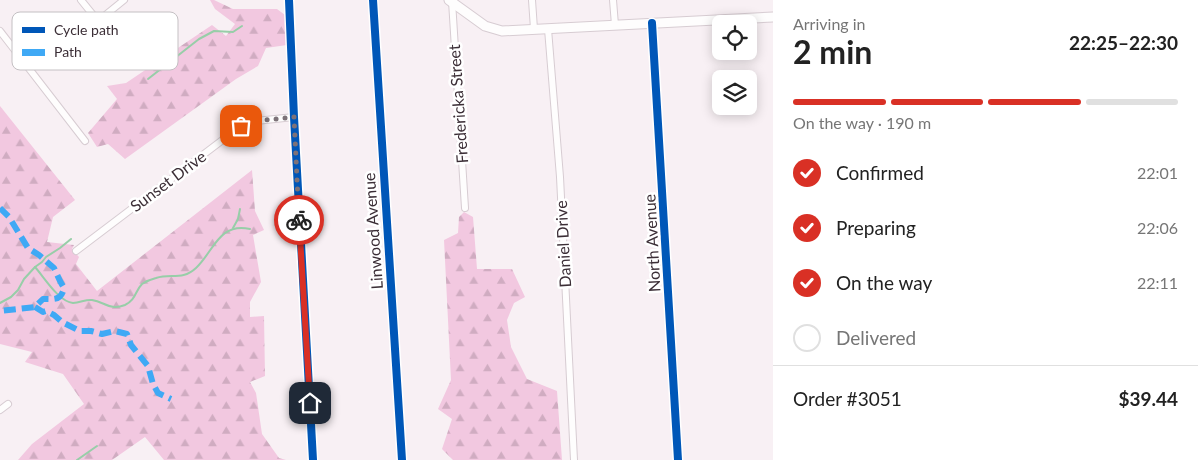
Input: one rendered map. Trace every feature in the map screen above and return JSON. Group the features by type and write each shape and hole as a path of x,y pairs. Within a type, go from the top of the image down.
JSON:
{"street":[{"path":"81,0 91,12"},
{"path":"109,12 124,0"},
{"path":"289,0 313,460"},
{"name":"Linwood Avenue","path":"373,0 402,460"},
{"path":"532,0 534,29"},
{"path":"613,0 615,25"},
{"path":"451,1 485,26 502,31 773,17"},
{"name":"Fredericka Street","path":"451,1 465,208"},
{"name":"North Avenue","path":"652,24 678,460"},
{"name":"Daniel Drive","path":"548,29 560,177 574,460"},
{"path":"0,31 12,47"},
{"path":"30,70 84,141"},
{"name":"Sunset Drive","path":"76,251 241,126 256,121 294,117"},
{"path":"0,410 8,404"}],"green space":[{"path":"210,0 233,9 277,9 285,15 287,45 266,48 258,66 236,79 125,159 108,144 97,147 88,133 117,99 107,86 126,83 145,70 178,70 178,48 212,25 226,36 235,24 215,9"},
{"path":"0,106 75,200 53,217 47,242 74,245 72,249 79,257 76,264 97,291 252,170 255,211 264,230 253,235 261,282 250,302 250,317 264,316 265,376 250,382 256,393 262,434 279,458 286,460 164,460 145,437 112,460 18,460 32,444 84,404 63,374 25,362 32,352 0,344"},
{"path":"464,212 473,217 477,269 512,269 525,297 514,303 507,320 511,347 527,379 557,391 562,460 453,460 442,449 452,419 438,409 451,380 444,240 458,233 459,217"}],"waterway":[{"path":"178,55 199,39 214,31 233,32 242,26"},
{"path":"148,79 159,70"},
{"path":"233,228 238,219 240,209"},
{"path":"35,267 57,294 68,302 92,300 111,307 120,307 129,303 145,282 161,277 181,276 191,272 224,234 240,228 250,229"},
{"path":"0,303 11,297 18,290 24,279 46,257 71,239"},
{"path":"77,460 97,446"}],"marked path":[{"path":"0,208 9,217 28,248 54,268 64,288 59,297 43,299 35,307 0,311"},
{"path":"35,307 43,312 46,311 54,315 62,322 80,331 102,334 115,331 127,334 131,345 148,366 153,384 158,393 171,399"}],"cycle path":[{"path":"289,0 313,460"},
{"path":"373,0 402,460"},
{"path":"652,23 678,460"}],"way so far":[{"path":"241,126 256,121 294,117 299,220"}],"route":[{"path":"299,220 310,403"}]}
